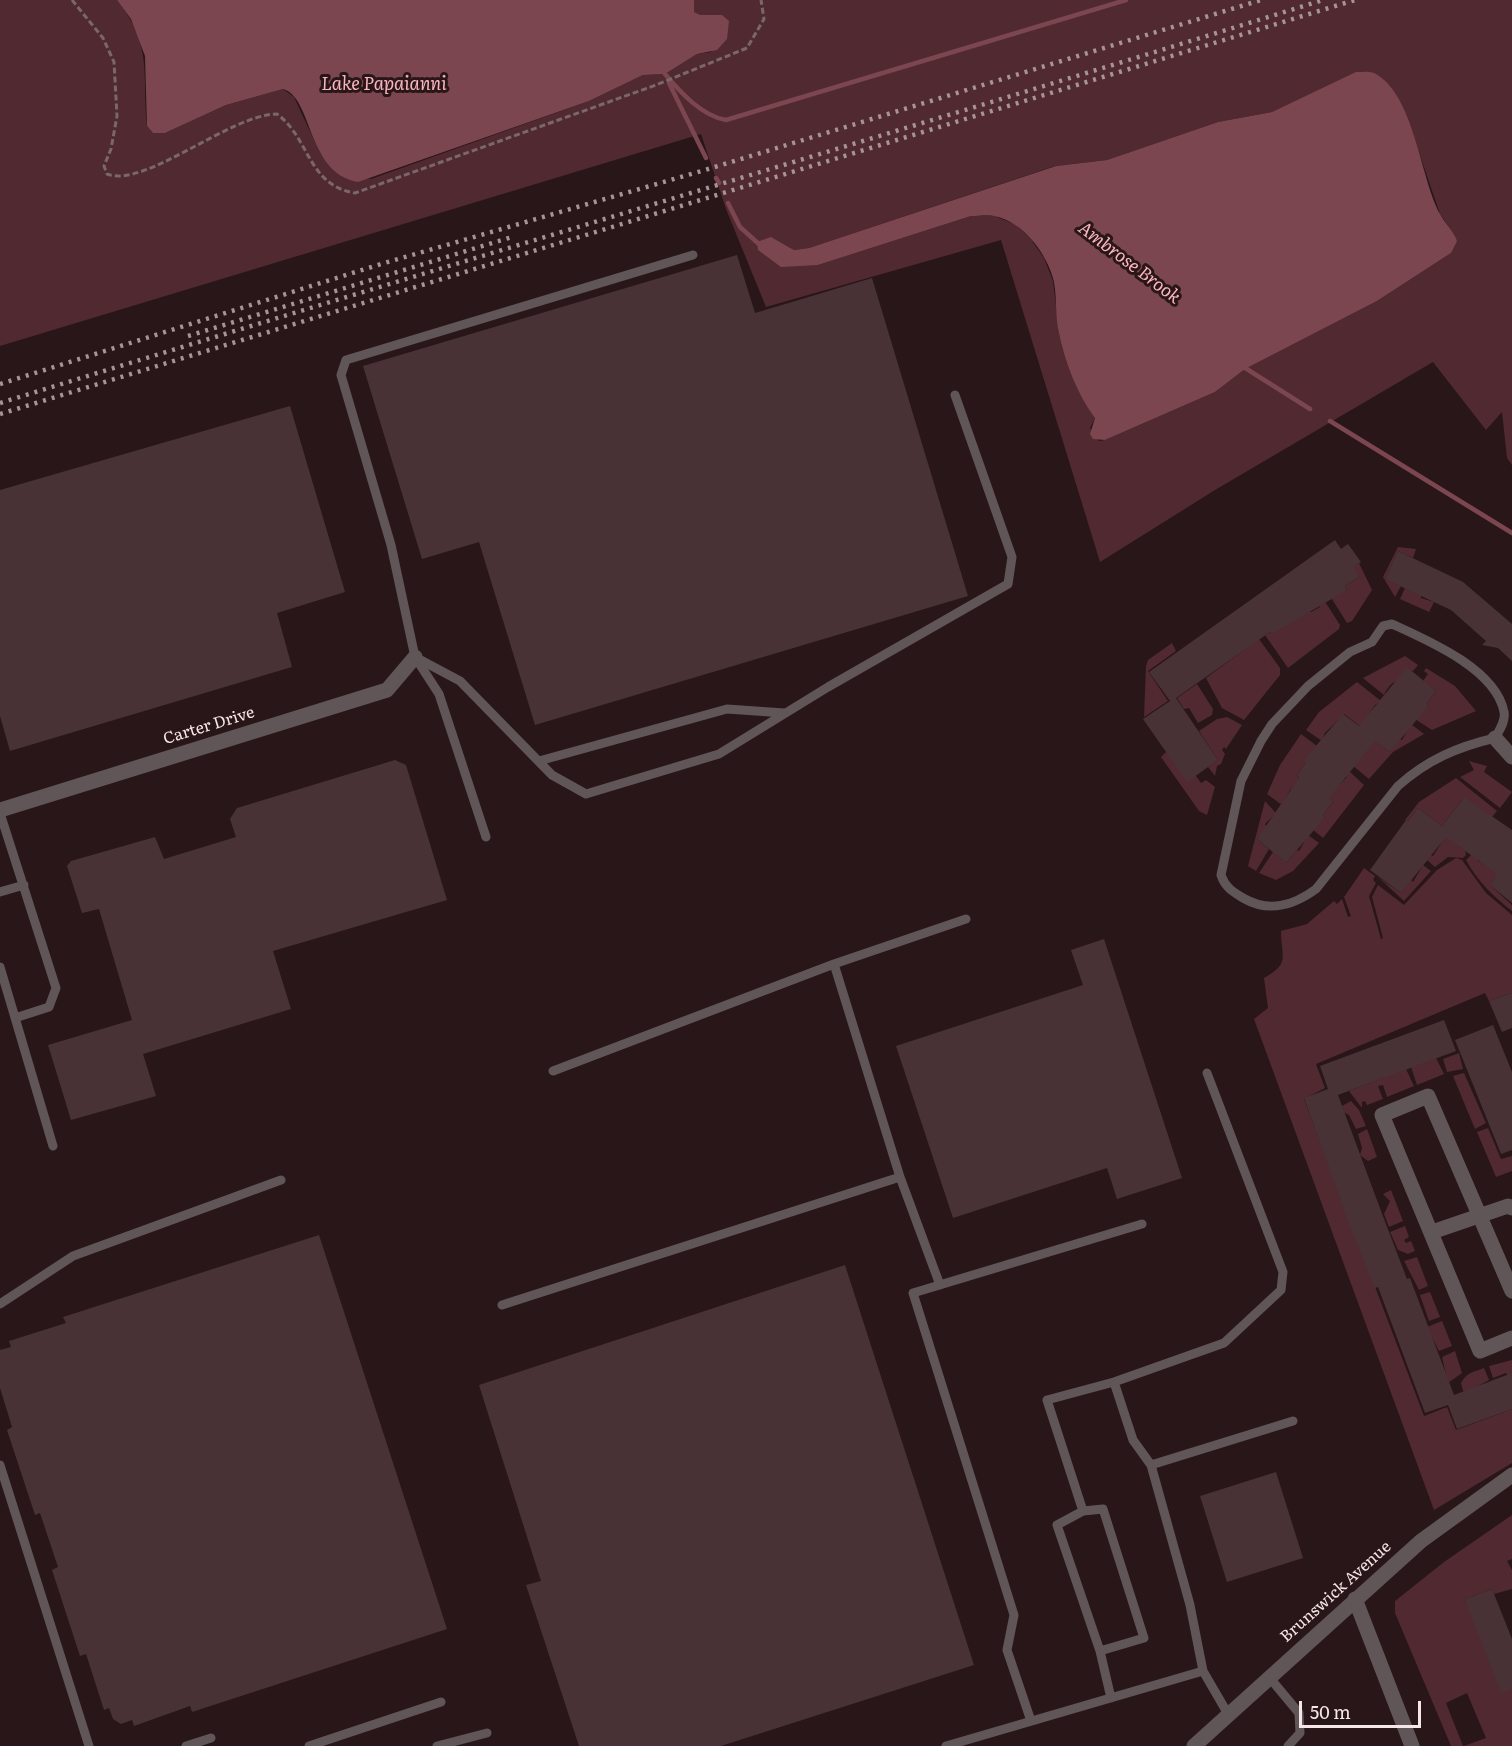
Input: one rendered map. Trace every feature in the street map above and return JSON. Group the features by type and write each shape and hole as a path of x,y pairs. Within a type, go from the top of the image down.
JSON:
{"street":[{"name":"Carter Drive","path":"0,811 387,690 416,657"},
{"path":"1495,738 1512,757"},
{"path":"1512,1291 1428,1096 1382,1115 1480,1351 1512,1338"},
{"path":"1432,1232 1511,1204"},
{"name":"Brunswick Avenue","path":"1194,1746 1420,1541 1512,1475"},
{"path":"1355,1599 1412,1746"}],"lane":[{"path":"486,837 439,694 416,657 391,545 341,375 346,360 693,255"},
{"path":"416,657 460,681 552,775 586,794 719,754 1008,584 1012,557 955,395"},
{"path":"1392,624 1437,644 1461,659 1481,676 1495,692 1504,712 1503,722 1495,738 1465,745 1445,753 1411,774 1398,786 1316,889 1305,897 1279,907 1265,907 1251,903 1224,884 1221,868 1234,806 1241,781 1261,741 1272,724 1308,686 1350,652 1372,642 1383,626 1392,624"},
{"path":"539,761 727,709 786,713"},
{"path":"0,811 56,988 49,1007 15,1018"},
{"path":"0,892 24,885"},
{"path":"553,1071 834,964 966,919"},
{"path":"834,964 900,1178 940,1285"},
{"path":"0,968 53,1146"},
{"path":"1083,1511 1047,1400 1114,1382 1224,1343 1281,1290 1283,1272 1207,1073"},
{"path":"502,1305 900,1178"},
{"path":"0,1304 73,1256 282,1180"},
{"path":"1031,1721 1007,1650 1014,1614 913,1293 1142,1224"},
{"path":"1114,1382 1133,1440 1151,1465 1190,1605 1203,1671 1228,1714"},
{"path":"1151,1465 1293,1421"},
{"path":"0,1465 89,1746"},
{"path":"1100,1651 1144,1638 1102,1509 1083,1511 1057,1525 1100,1651 1111,1698"},
{"path":"946,1746 1203,1671"},
{"path":"1269,1677 1299,1713 1300,1733 1289,1746"},
{"path":"309,1746 441,1702"},
{"path":"437,1746 487,1733"},
{"path":"186,1746 212,1738"}],"path":[{"path":"72,0 103,38 114,62 117,116 111,149 104,166 107,174 115,177 138,172 244,120 277,114 289,123 310,164 339,191 355,193 656,85 747,48 764,19 761,0"}],"shaded area":[{"path":"0,0 117,0 136,31 141,46 144,60 147,126 153,133 165,133 226,105 283,89 294,97 320,153 337,173 371,179 589,101 643,75 665,74 697,54 711,52 722,15 699,15 694,12 694,0 1512,0 1512,465 1507,458 1502,412 1486,430 1433,362 1215,490 1100,562 1001,240 766,307 726,209 701,134 0,346","holes":["1356,73 1409,123 1440,214 1455,236 1451,253 1377,301 1245,369 1215,392 1105,440 1099,441 1090,428 1095,418 1059,332 1053,281 1044,258 1030,238 1016,225 995,216 971,216 818,265 771,237 794,250 809,248 1055,166 1107,160 1218,122 1272,112"]},
{"path":"1398,547 1416,549 1413,558 1398,551 1385,579 1401,586 1395,597 1383,577"},
{"path":"1359,563 1372,590 1352,621 1347,623 1330,596 1347,590 1345,586 1359,577 1353,567"},
{"path":"1405,588 1421,595 1421,598 1434,602 1429,612 1400,599"},
{"path":"1324,600 1340,625 1339,629 1288,668 1265,635 1270,632 1272,634 1309,610 1311,612 1320,607 1319,604"},
{"path":"1259,639 1280,668 1280,675 1244,720 1222,708 1206,678"},
{"path":"1172,643 1176,651 1148,671 1168,701 1144,717 1148,660"},
{"path":"1405,656 1418,665 1409,674 1391,684 1384,695 1363,678"},
{"path":"1426,668 1455,686 1476,711 1432,730 1415,719 1429,705 1427,703 1436,691 1423,681 1428,674 1424,671"},
{"path":"1357,682 1381,701 1375,705 1361,727 1344,714 1325,733 1322,741 1306,730 1319,712"},
{"path":"1197,684 1213,709 1212,715 1198,723 1189,708 1184,709 1177,698"},
{"path":"1227,717 1242,725 1226,749 1224,747 1222,750 1225,754 1221,764 1217,766 1215,776 1208,767 1218,760 1199,731 1217,719"},
{"path":"1411,724 1424,734 1393,752 1369,779 1352,765 1367,734 1390,752 1399,739 1402,740"},
{"path":"1301,734 1317,746 1297,775 1300,781 1290,790 1282,805 1267,794 1280,765"},
{"path":"1166,752 1196,776 1201,783 1206,780 1215,787 1207,815 1199,811 1161,757"},
{"path":"1469,761 1487,766 1484,772 1512,792 1500,808 1460,777 1474,770"},
{"path":"1348,770 1364,785 1323,838 1312,829 1325,817 1323,815 1333,802 1327,797 1347,777 1344,775"},
{"path":"1456,778 1497,811 1491,818 1463,798 1442,826 1418,808 1408,821 1405,820 1419,802"},
{"path":"1265,801 1276,813 1265,824 1267,827 1257,839 1269,849 1256,871 1248,866"},
{"path":"1447,834 1461,848 1465,847 1466,855 1463,858 1448,857 1435,867 1427,860 1430,855 1433,856"},
{"path":"1308,835 1319,843 1293,871 1276,880 1259,873 1273,852 1286,863 1297,850 1299,851"},
{"path":"1473,853 1478,857 1477,860 1500,874 1491,886 1512,905 1512,911 1486,888 1470,868 1466,860"},
{"path":"1456,858 1462,860 1486,893 1512,915 1512,993 1489,1001 1485,993 1316,1064 1325,1088 1304,1099 1424,1416 1447,1407 1456,1430 1512,1409 1512,1463 1434,1510 1254,1019 1268,1008 1264,978 1278,968 1283,959 1281,931 1307,924 1334,901 1337,904 1342,899 1348,917 1351,916 1344,897 1364,868 1375,876 1373,880 1376,883 1369,896 1381,939 1383,938 1372,897 1378,885 1404,905 1437,870"},
{"path":"1423,865 1431,871 1404,901 1378,877 1401,893 1411,880 1413,882"},
{"path":"1459,1053 1463,1069 1447,1072 1443,1059"},
{"path":"1436,1058 1444,1074 1417,1085 1411,1067"},
{"path":"1406,1069 1414,1086 1387,1097 1383,1085 1378,1086 1383,1099 1367,1105 1365,1101 1362,1102 1362,1108 1349,1091"},
{"path":"1464,1073 1486,1123 1475,1129 1453,1076"},
{"path":"1351,1101 1359,1110 1366,1126 1356,1129 1349,1115 1343,1112 1342,1106"},
{"path":"1488,1128 1501,1159 1512,1156 1512,1171 1496,1177 1477,1132"},
{"path":"1367,1129 1377,1157 1368,1161 1360,1155 1362,1148 1358,1134"},
{"path":"1391,1190 1403,1221 1389,1227 1384,1214 1390,1201 1383,1194"},
{"path":"1405,1226 1409,1237 1404,1240 1406,1243 1411,1241 1415,1251 1408,1254 1398,1250 1390,1232"},
{"path":"1417,1257 1428,1286 1419,1290 1404,1261"},
{"path":"1430,1292 1440,1317 1429,1321 1420,1295"},
{"path":"1442,1321 1452,1346 1439,1351 1427,1327"},
{"path":"1455,1351 1462,1373 1448,1383 1442,1357"},
{"path":"1512,1360 1512,1374 1508,1376 1506,1373 1493,1378 1489,1366"},
{"path":"1484,1368 1489,1380 1464,1394 1461,1383 1465,1377"},
{"path":"1512,1515 1512,1559 1507,1561 1512,1570 1512,1589 1494,1594 1492,1589 1465,1599 1512,1689 1512,1746 1464,1746 1486,1738 1467,1693 1446,1703 1463,1746 1451,1746 1395,1613 1395,1601 1444,1562"}],"water":[{"name":"Lake Papaianni","path":"117,0 694,0 694,12 700,15 722,15 729,21 727,39 717,50 697,54 665,74 643,75 589,101 358,182 341,176 329,165 319,151 300,106 293,95 283,89 226,105 165,133 153,133 147,126 145,56 131,19"},
{"path":"1356,72 1374,73 1388,83 1398,98 1414,137 1433,198 1457,241 1451,253 1377,301 1245,369 1215,392 1105,440 1093,439 1090,434 1095,418 1077,388 1065,355 1058,327 1055,288 1051,272 1033,241 1005,219 994,216 971,216 818,265 781,267 758,250 757,242 771,237 794,250 809,248 1056,166 1107,160 1218,122 1272,112"}],"building":[{"path":"737,255 755,313 872,278 968,596 535,725 479,542 422,559 363,366"},
{"path":"290,406 345,592 277,613 292,667 10,751 0,716 0,490"},
{"path":"1335,540 1341,549 1348,544 1361,562 1354,567 1359,577 1345,586 1347,590 1272,634 1270,632 1176,698 1218,760 1187,782 1143,719 1170,701 1149,672"},
{"path":"1398,551 1463,582 1512,624 1512,661 1498,648 1482,645 1486,641 1451,610 1385,579"},
{"path":"1407,667 1436,691 1427,703 1429,705 1390,752 1375,741 1329,798 1333,802 1323,815 1325,817 1286,863 1257,839 1299,778 1297,775 1306,762 1304,760 1343,714 1359,726"},
{"path":"395,760 406,765 447,900 273,951 291,1009 143,1054 156,1096 71,1120 48,1045 132,1020 99,909 82,913 67,866 71,861 155,837 164,859 236,837 230,819 237,808"},
{"path":"1464,797 1512,830 1512,903 1491,886 1497,874 1446,837 1401,893 1370,870 1406,820 1408,821 1418,808 1442,826"},
{"path":"1104,939 1182,1178 1117,1199 1107,1168 953,1218 896,1046 1083,985 1071,950"},
{"path":"1512,993 1512,1028 1502,1032 1489,1001"},
{"path":"1444,1020 1456,1051 1338,1095 1407,1279 1410,1278 1454,1395 1512,1373 1512,1409 1457,1429 1448,1405 1425,1413 1378,1287 1375,1288 1350,1226 1304,1098 1328,1089 1320,1066"},
{"path":"1493,1025 1512,1072 1512,1150 1501,1154 1455,1040"},
{"path":"319,1235 447,1629 192,1712 190,1706 134,1726 132,1720 121,1724 113,1719 109,1708 104,1710 86,1654 80,1656 52,1570 58,1567 40,1513 35,1515 7,1430 12,1427 0,1388 0,1350 11,1347 9,1341 66,1323 63,1317"},
{"path":"845,1265 974,1665 721,1746 579,1746 526,1585 541,1581 479,1385"},
{"path":"1276,1472 1303,1558 1227,1582 1200,1496"},
{"path":"1492,1589 1512,1639 1512,1689 1501,1693 1465,1599"}],"waterway":[{"path":"665,74 700,109 726,120 1126,0"},
{"name":"Ambrose Brook","path":"669,83 706,158"},
{"name":"Ambrose Brook","path":"716,178 719,183"},
{"name":"Ambrose Brook","path":"728,203 740,227 760,245"},
{"name":"Ambrose Brook","path":"1242,366 1310,409"},
{"name":"Ambrose Brook","path":"1330,421 1512,533"}],"railway":[{"path":"0,384 381,264 705,170 1261,0"},
{"path":"0,403 1323,0"},
{"path":"0,414 1355,0"},
{"path":"188,336 512,237"}]}
